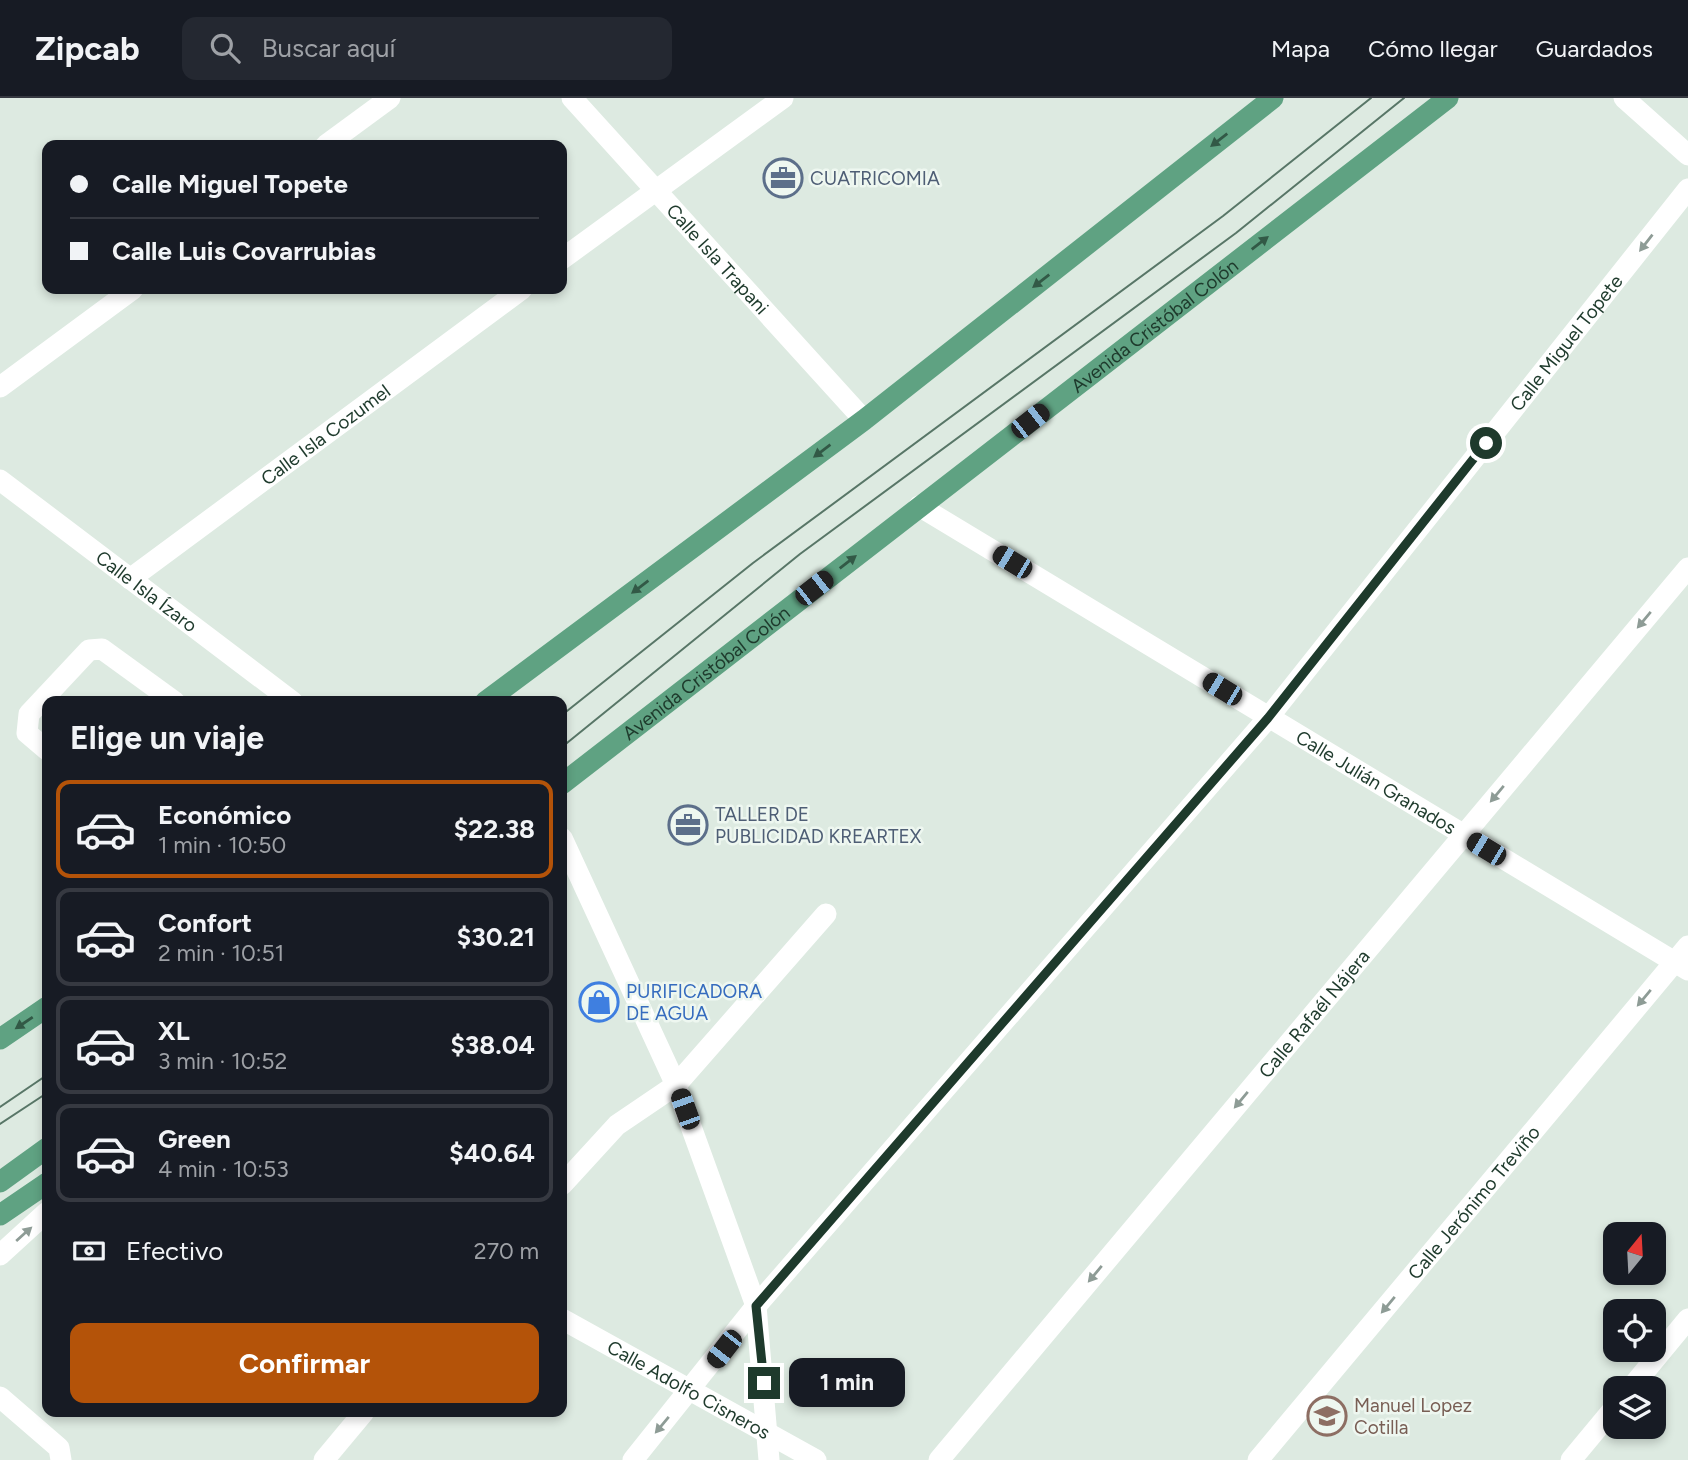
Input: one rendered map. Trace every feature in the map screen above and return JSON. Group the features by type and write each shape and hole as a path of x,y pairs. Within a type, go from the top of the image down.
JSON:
{"main road":[{"path":"493,696 864,420 1273,98"},
{"name":"Avenida Cristóbal Colón","path":"567,780 1448,98"},
{"path":"0,1039 42,1010"},
{"path":"0,1182 42,1152"},
{"path":"0,1215 42,1186"}],"street":[{"path":"333,140 390,98"},
{"name":"Calle Isla Trapani","path":"572,98 864,420"},
{"path":"567,256 783,98"},
{"path":"1624,98 1688,155"},
{"name":"Calle Miguel Topete","path":"634,1460 756,1306 1268,718 1688,189"},
{"path":"0,387 126,294"},
{"name":"Calle Isla Cozumel","path":"130,579 515,294"},
{"name":"Calle Isla Ízaro","path":"0,480 285,696"},
{"name":"Calle Julián Granados","path":"919,506 1462,835 1684,959"},
{"name":"Calle Rafaél Nájera","path":"939,1460 1688,568"},
{"path":"47,696 89,650 102,649 167,696"},
{"path":"42,701 29,715 27,733 42,746"},
{"path":"567,849 676,1085 756,1306 769,1434 769,1460"},
{"path":"567,1180 617,1125 676,1085 826,914"},
{"name":"Calle Jerónimo Treviño","path":"1258,1460 1684,959"},
{"path":"0,1255 42,1217"},
{"path":"1641,1376 1688,1319"},
{"name":"Calle Adolfo Cisneros","path":"567,1322 816,1460"},
{"path":"0,1397 59,1448 61,1460"},
{"path":"324,1460 360,1417"},
{"path":"1571,1460 1603,1421"}],"tram line":[{"path":"567,711 753,563 1223,216 1371,98"},
{"path":"567,743 800,554 1236,233 1404,98"},
{"path":"0,1107 42,1078"},
{"path":"0,1124 42,1096"}],"place":[{"name":"CUATRICOMIA","path":"783,178"},
{"name":"TALLER DE PUBLICIDAD KREARTEX","path":"688,825"},
{"name":"PURIFICADORA DE AGUA","path":"599,1002"},
{"name":"Manuel Lopez Cotilla","path":"1327,1416"}],"route":[{"path":"764,1383 756,1306 1268,718 1486,443"}]}
